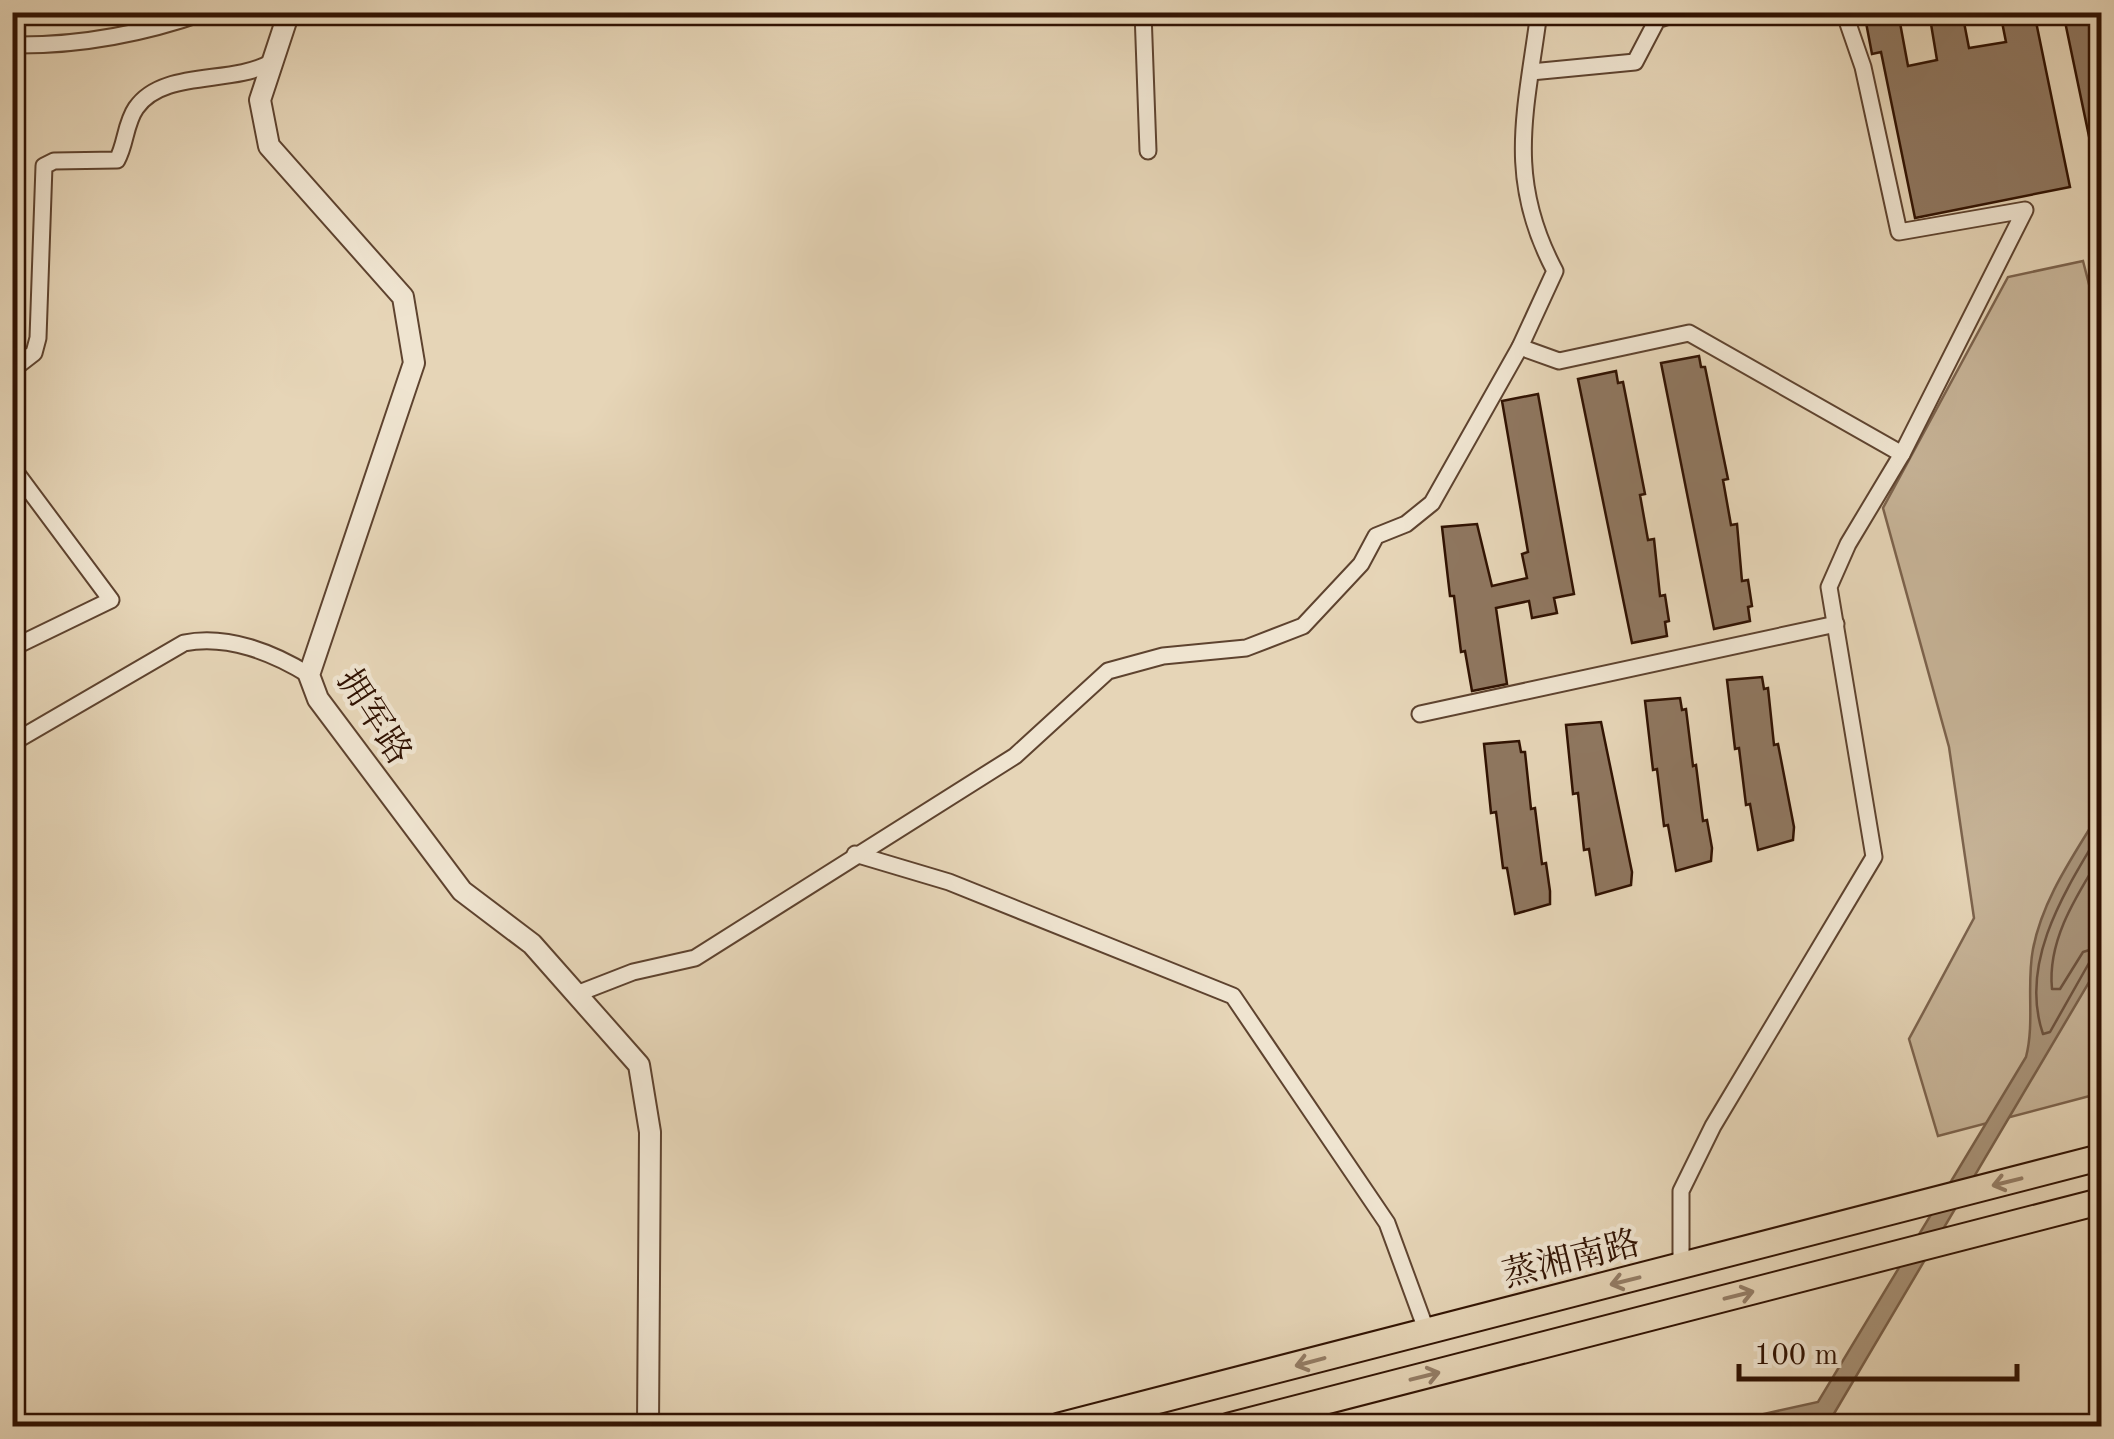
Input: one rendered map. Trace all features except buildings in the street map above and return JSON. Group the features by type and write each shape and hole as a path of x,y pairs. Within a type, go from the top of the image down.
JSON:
{"main road":[{"name":"蒸湘南路","path":"1059,1426 2102,1157"},
{"path":"1229,1426 1310,1416 2102,1201"}],"street":[{"path":"12,45 47,46 149,31 205,12"},
{"name":"拥军路","path":"289,12 260,100 269,146 403,297 414,363 309,676 318,698 440,866 462,891 532,944 639,1065 650,1132 648,1426"},
{"path":"1143,12 1148,151"},
{"path":"579,993 633,972 695,958 1015,756 1108,671 1162,656 1246,648 1303,626 1361,564 1376,536 1406,524 1432,503 1520,347 1554,271 1535,234 1522,183 1521,148 1539,12"},
{"path":"1532,72 1635,62 1657,20 1682,12"},
{"path":"1681,1266 1681,1191 1713,1126 1874,858 1830,587 1848,544 1902,454 2025,210 1899,232 1863,67 1844,12"},
{"path":"12,370 34,353 38,338 44,166 54,161 116,160 129,121 151,92 238,76 270,63"},
{"path":"1520,347 1559,362 1689,333 1902,454"},
{"path":"12,467 110,600 12,648"},
{"path":"1420,714 1836,624"},
{"path":"12,744 184,643 203,639 248,647 286,660 309,676"},
{"path":"855,854 949,882 1233,996 1387,1223 1427,1332"}],"shaded area":[{"path":"2083,261 2102,335 2101,1093 1938,1136 1909,1039 1974,918 1949,747 1883,508 2008,277"}],"water":[{"path":"2101,810 2101,962 1832,1417 1839,1426 1752,1426 1759,1415 1818,1402 2026,1057 2031,963 2038,930 2061,876"}]}
